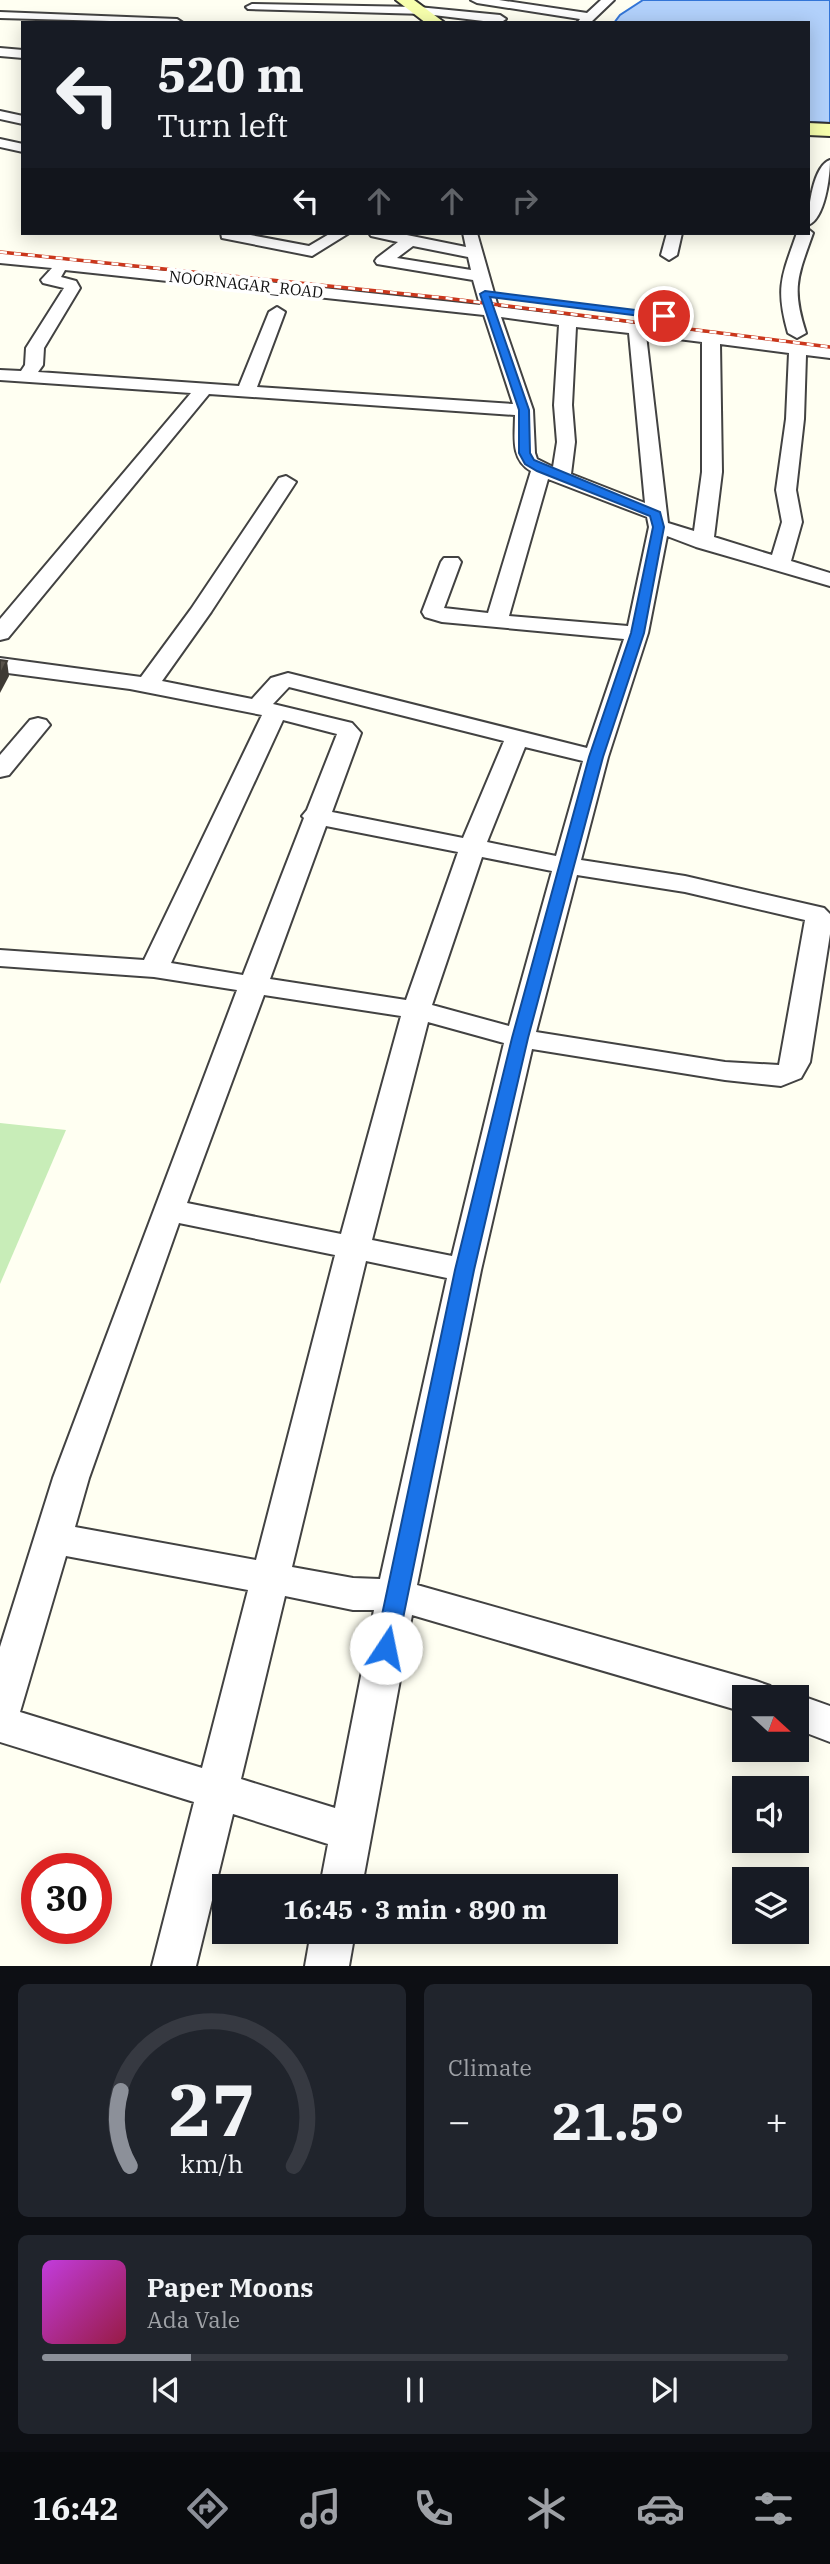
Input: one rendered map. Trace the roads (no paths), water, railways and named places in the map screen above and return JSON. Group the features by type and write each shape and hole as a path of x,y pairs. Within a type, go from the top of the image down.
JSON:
{"street":[{"path":"261,0 252,6 413,6 434,21"},
{"path":"316,0 413,6 511,21"},
{"path":"477,0 585,20 600,2"},
{"path":"0,15 133,21"},
{"path":"0,40 21,41"},
{"path":"0,51 21,54"},
{"path":"0,115 21,120"},
{"path":"810,129 830,130"},
{"path":"0,143 21,148"},
{"path":"810,216 830,163"},
{"path":"228,235 312,251 338,235"},
{"path":"386,235 475,254"},
{"path":"470,235 486,294 524,410 525,453 529,462 703,543 830,580"},
{"path":"669,256 674,235"},
{"path":"780,565 792,522 786,490 795,419 797,341 788,283 804,235"},
{"path":"411,240 383,261 568,322 711,338 797,341 830,337"},
{"path":"0,243 274,271"},
{"path":"26,376 34,365 35,348 72,288 70,284 49,280 82,251"},
{"name":"NOORNAGAR_ROAD","path":"0,258 65,265 486,294"},
{"path":"337,278 486,294 797,341 830,353"},
{"path":"246,391 277,312"},
{"path":"561,477 566,442 562,405 568,322"},
{"path":"343,1874 396,1595 465,1270 520,1038 596,757 638,633 657,521 638,331"},
{"path":"703,543 712,472 711,338"},
{"path":"0,375 524,410"},
{"path":"0,633 205,388"},
{"path":"497,621 541,469"},
{"path":"147,685 200,612 286,482"},
{"path":"451,562 433,612 497,621 638,633"},
{"path":"0,604 25,606"},
{"path":"0,664 68,671 147,685 267,709 344,728 349,733 251,986 71,1479 55,1539 0,1711"},
{"path":"154,969 279,683 288,680 596,757"},
{"path":"0,770 38,726"},
{"path":"174,1965 353,1247 416,1010 471,846 517,738"},
{"path":"0,958 154,969 416,1010 520,1038 760,1076 781,1077 791,1071 795,1062 819,918 815,914 685,884 567,866 315,816"},
{"path":"168,1210 465,1270"},
{"path":"55,1539 353,1594 396,1595 732,1691"},
{"path":"809,1716 830,1724"},
{"path":"0,1724 352,1832"},
{"path":"327,1965 331,1944"}],"water":[{"path":"643,0 830,0 830,123 810,122 810,21 616,21"}],"railway":[{"path":"0,252 445,298 830,347"}]}
